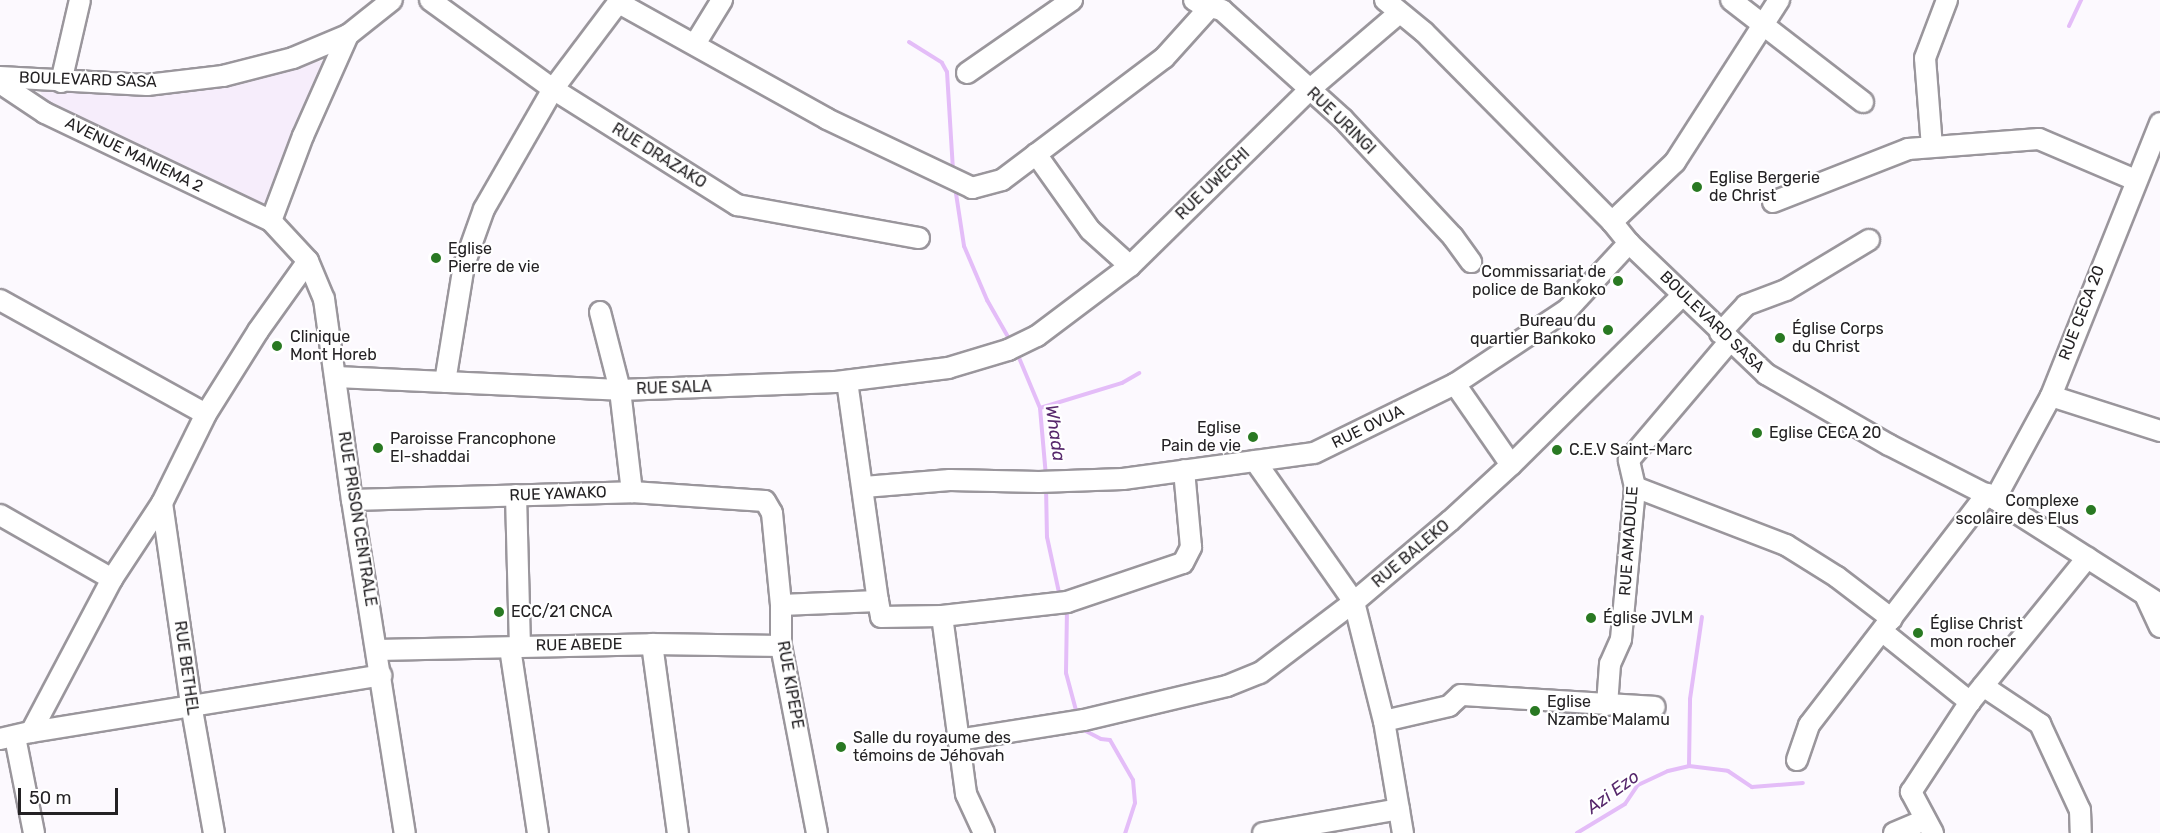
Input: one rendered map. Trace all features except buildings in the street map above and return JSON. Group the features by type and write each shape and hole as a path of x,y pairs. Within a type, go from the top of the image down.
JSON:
{"street":[{"path":"62,82 80,0"},
{"name":"BOULEVARD SASA","path":"0,76 62,82 147,85 223,76 293,58 348,35 392,0"},
{"name":"RUE DRAZAKO","path":"430,0 553,89 737,205 919,238"},
{"path":"695,44 722,0"},
{"path":"967,73 1072,0"},
{"path":"1731,0 1863,102"},
{"path":"1612,222 1676,162 1762,23 1779,0"},
{"path":"1932,147 1925,58 1947,0"},
{"path":"445,382 464,265 484,209 553,89 620,1 827,119 972,188 1002,180 1164,58 1202,4"},
{"name":"RUE URINGI","path":"1202,4 1222,10 1343,119 1453,237 1471,262"},
{"name":"BOULEVARD SASA","path":"1392,6 1424,33 1612,222 1629,243 1766,374 1889,445 1991,496 2153,601"},
{"name":"RUE UWECHI","path":"1014,347 1037,336 1130,266 1392,6"},
{"name":"BOULEVARD SASA","path":"271,220 303,136 348,35"},
{"name":"AVENUE MANIEMA 2","path":"0,83 45,113 271,220"},
{"name":"RUE CECA 20","path":"1797,760 1809,725 1991,496 2051,396 2146,172 2160,123"},
{"path":"1773,201 1908,149 1932,147 2039,140 2146,172"},
{"path":"1036,154 1090,230 1130,266"},
{"name":"RUE PRISON CENTRALE","path":"271,220 308,261 324,300 352,500 405,833"},
{"path":"1725,337 1746,305 1786,290 1869,240"},
{"name":"RUE OVUA","path":"864,487 950,480 1123,479 1314,453 1455,384 1568,309 1629,243"},
{"path":"34,833 11,734 162,503 206,414 258,331 308,261"},
{"name":"RUE BALEKO","path":"958,740 1078,721 1227,686 1260,673 1354,602 1450,521 1511,465 1683,295"},
{"path":"0,300 206,414"},
{"path":"600,312 620,390 632,492"},
{"name":"RUE AMADULE","path":"1607,705 1610,664 1621,639 1635,487 1629,460 1725,337"},
{"name":"RUE SALA","path":"336,377 620,390 847,381 948,368 1014,347"},
{"path":"847,381 881,617 942,616 1064,602 1183,563 1191,547 1184,470"},
{"path":"1455,384 1511,465"},
{"path":"2051,396 2158,426"},
{"path":"1255,461 1354,602 1384,721 1403,833"},
{"path":"1635,487 1786,545 1837,577 1970,702"},
{"name":"RUE YAWAKO","path":"352,500 632,492 765,501"},
{"path":"516,495 515,647 538,833"},
{"name":"RUE KIPEPE","path":"765,501 772,513 781,604 781,646 817,833"},
{"name":"RUE BETHEL","path":"162,503 191,704 214,833"},
{"path":"0,515 112,579"},
{"path":"1894,833 1929,826 1911,792 1970,702 2087,558"},
{"path":"781,604 878,601"},
{"path":"2153,601 2160,627"},
{"path":"942,616 966,794 984,833"},
{"path":"652,644 678,833"},
{"name":"RUE ABEDE","path":"377,650 652,644 781,646"},
{"path":"11,734 381,675"},
{"path":"1983,686 2040,724 2080,810 2081,833"},
{"path":"1384,721 1449,706 1461,695 1655,707"},
{"path":"1263,833 1399,809"}],"shaded area":[{"path":"333,60 265,211 46,109 40,89 182,92 293,64"}],"waterway":[{"path":"2069,26 2081,0"},
{"name":"Whada","path":"909,42 942,63 947,72 953,170"},
{"name":"Whada","path":"955,187 964,246 987,300 1011,342"},
{"name":"Whada","path":"1017,353 1040,408 1046,476"},
{"path":"1040,408 1122,383 1139,373"},
{"name":"Whada","path":"1046,486 1047,537 1060,597"},
{"name":"Whada","path":"1067,609 1066,673 1077,714"},
{"path":"1689,766 1690,699 1702,617"},
{"name":"Whada","path":"1082,729 1101,739 1110,740 1133,780 1135,803 1125,833"},
{"name":"Azi Ezo","path":"1577,833 1625,804 1638,785 1668,771 1689,766 1728,771 1752,787 1803,783"}],"place":[{"name":"Eglise Bergerie de Christ","path":"1697,187"},
{"name":"Eglise Pierre de vie","path":"436,258"},
{"name":"Commissariat de police de Bankoko","path":"1618,281"},
{"name":"Bureau du quartier Bankoko","path":"1608,330"},
{"name":"Église Corps du Christ","path":"1780,338"},
{"name":"Clinique Mont Horeb","path":"277,346"},
{"name":"Eglise CECA 20","path":"1757,433"},
{"name":"Eglise Pain de vie","path":"1253,437"},
{"name":"Paroisse Francophone El-shaddai","path":"378,448"},
{"name":"C.E.V Saint-Marc","path":"1557,450"},
{"name":"Complexe scolaire des Elus","path":"2091,510"},
{"name":"ECC/21 CNCA","path":"499,612"},
{"name":"Église JVLM","path":"1591,618"},
{"name":"Église Christ mon rocher","path":"1918,633"},
{"name":"Eglise Nzambe Malamu","path":"1535,711"},
{"name":"Salle du royaume des témoins de Jéhovah","path":"841,747"}]}
